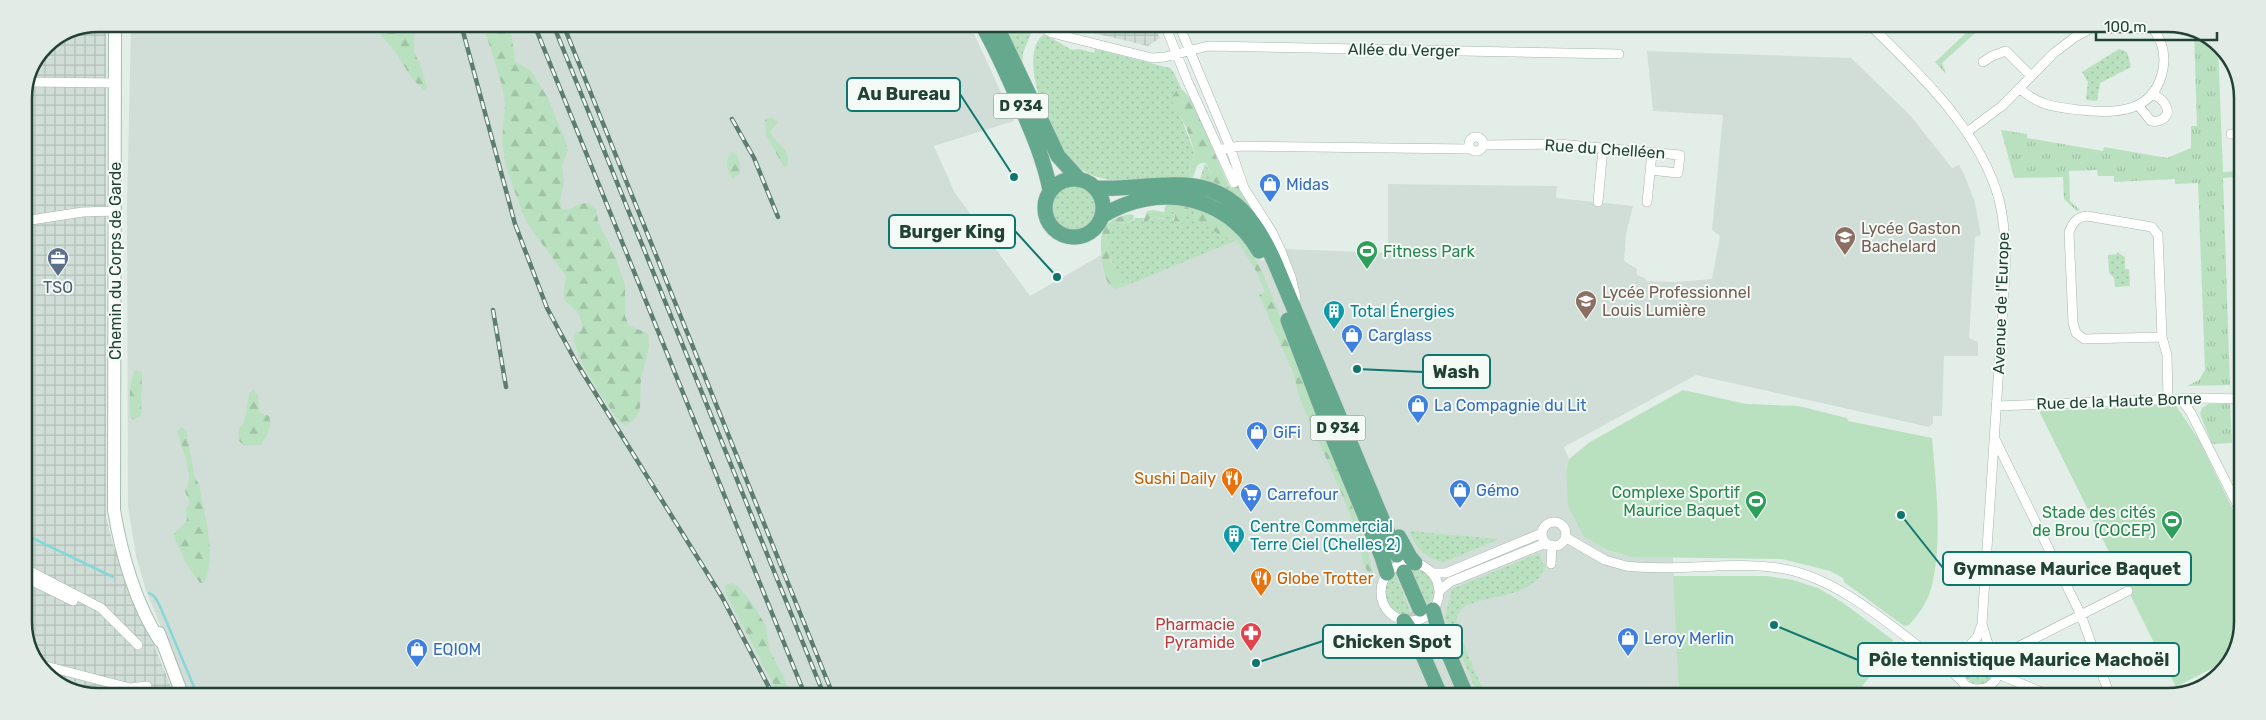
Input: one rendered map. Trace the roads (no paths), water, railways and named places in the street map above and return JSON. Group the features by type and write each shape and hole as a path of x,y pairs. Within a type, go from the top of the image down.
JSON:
{"main road":[{"name":"D 934","path":"986,32 1032,131 1044,164 1050,190"},
{"name":"D 934","path":"999,32 1058,156 1078,178"},
{"path":"1078,178 1096,188 1102,198 1102,216 1096,228 1083,235 1073,237 1059,233 1052,226 1045,213 1046,199 1050,190 1062,180 1078,178"},
{"name":"D 934","path":"1096,188 1186,185 1215,192 1228,199 1241,208 1255,225 1274,263 1395,556 1304,349 1288,299 1255,244 1240,224 1223,211 1195,200 1161,197 1123,204 1102,216"},
{"path":"1255,225 1269,239 1325,418 1382,557 1401,571"},
{"path":"1288,299 1402,543 1401,571 1418,613 1438,631 1463,688"},
{"path":"1418,613 1416,638 1437,688"},
{"path":"1447,688 1424,627 1453,688"}],"street":[{"name":"Chemin du Corps de Garde","path":"115,32 114,510 118,533 130,574 151,628 160,641 180,688"},
{"name":"Allée du Verger","path":"1050,32 1152,58 1208,46 1619,54"},
{"path":"1168,32 1176,54 1227,150 1234,183"},
{"path":"1173,32 1178,43 1189,50"},
{"path":"1182,32 1227,150 1247,195 1267,223 1281,251 1291,277 1288,299"},
{"name":"Avenue de l'Europe","path":"1877,32 1947,107 1967,132 1991,176 2001,209 2005,237 2005,275 1982,624"},
{"path":"1967,132 2002,106 2045,61 2084,32"},
{"path":"2020,89 2033,100 2047,106 2111,112 2127,110 2138,105 2152,93 2160,80 2164,57 2155,32"},
{"path":"1983,62 1992,56 2006,51 2031,76"},
{"path":"35,82 115,83"},
{"path":"2138,105 2151,121 2158,122 2164,118 2167,112 2166,105 2152,93"},
{"name":"Rue du Chelléen","path":"1227,150 1482,150 1484,145 1558,144 1680,155 1678,173 1650,170"},
{"path":"1598,202 1603,148"},
{"path":"1647,202 1652,153"},
{"path":"32,220 83,212 115,211"},
{"path":"2162,337 2084,339 2076,333 2073,323 2069,232 2072,223 2079,217 2087,216 2152,227 2158,235 2162,337 2167,355 2168,399"},
{"path":"2191,413 2196,398"},
{"name":"Rue de la Haute Borne","path":"1997,406 2196,398 2234,399"},
{"path":"2181,399 2191,413 2234,497"},
{"path":"1994,437 2008,472"},
{"path":"1993,448 2008,472 2081,614 2107,688"},
{"path":"1992,475 2008,472"},
{"path":"1432,573 1446,573 1542,533 1547,524 1557,522 1563,526 1565,537 1561,543 1549,544 1450,582 1418,613 1388,612 1381,600 1381,586 1401,571 1428,568 1439,591"},
{"path":"1542,533 1549,544 1551,564"},
{"path":"1565,537 1605,560 1626,566 1768,567 1807,574 1856,600 1971,688"},
{"path":"33,573 101,608 138,645"},
{"path":"33,581 73,601"},
{"path":"1993,654 2128,591"},
{"path":"1952,672 1963,654 1977,637 1982,624"},
{"path":"1982,624 1998,674 1991,684 1984,688"},
{"path":"1963,682 1957,670 1963,654 1980,647 1993,654"},
{"path":"52,668 130,688 147,686"},
{"path":"1998,674 2032,688"}],"waterway":[{"path":"33,538 113,577"},
{"path":"149,593 154,596 159,604 194,688"}],"tunnel":[{"path":"1392,558 1399,574"},
{"path":"1414,611 1421,628"}],"railway":[{"path":"463,32 515,224 547,308 576,362 722,597 769,688"},
{"path":"537,32 802,688"},
{"path":"556,32 821,688"},
{"path":"566,32 830,688"},
{"path":"732,119 754,158 778,217"},
{"path":"493,310 506,387"}],"place":[{"name":"Au Bureau","path":"1014,177"},
{"name":"Midas","path":"1270,203"},
{"name":"Lycée Gaston Bachelard","path":"1845,256"},
{"name":"Fitness Park","path":"1367,270"},
{"name":"TSO","path":"58,277"},
{"name":"Burger King","path":"1057,277"},
{"name":"Lycée Professionnel Louis Lumière","path":"1586,320"},
{"name":"Total Énergies","path":"1334,330"},
{"name":"Carglass","path":"1352,354"},
{"name":"Wash","path":"1357,369"},
{"name":"La Compagnie du Lit","path":"1418,424"},
{"name":"GiFi","path":"1257,451"},
{"name":"Sushi Daily","path":"1232,497"},
{"name":"Gémo","path":"1460,509"},
{"name":"Carrefour","path":"1251,513"},
{"name":"Gymnase Maurice Baquet","path":"1901,515"},
{"name":"Complexe Sportif Maurice Baquet","path":"1756,520"},
{"name":"Stade des cités de Brou (COCEP)","path":"2172,540"},
{"name":"Centre Commercial Terre Ciel (Chelles 2)","path":"1234,554"},
{"name":"Globe Trotter","path":"1261,597"},
{"name":"Pôle tennistique Maurice Machoël","path":"1774,625"},
{"name":"Pharmacie Pyramide","path":"1251,652"},
{"name":"Leroy Merlin","path":"1628,657"},
{"name":"Chicken Spot","path":"1256,663"},
{"name":"EQIOM","path":"417,668"}]}
